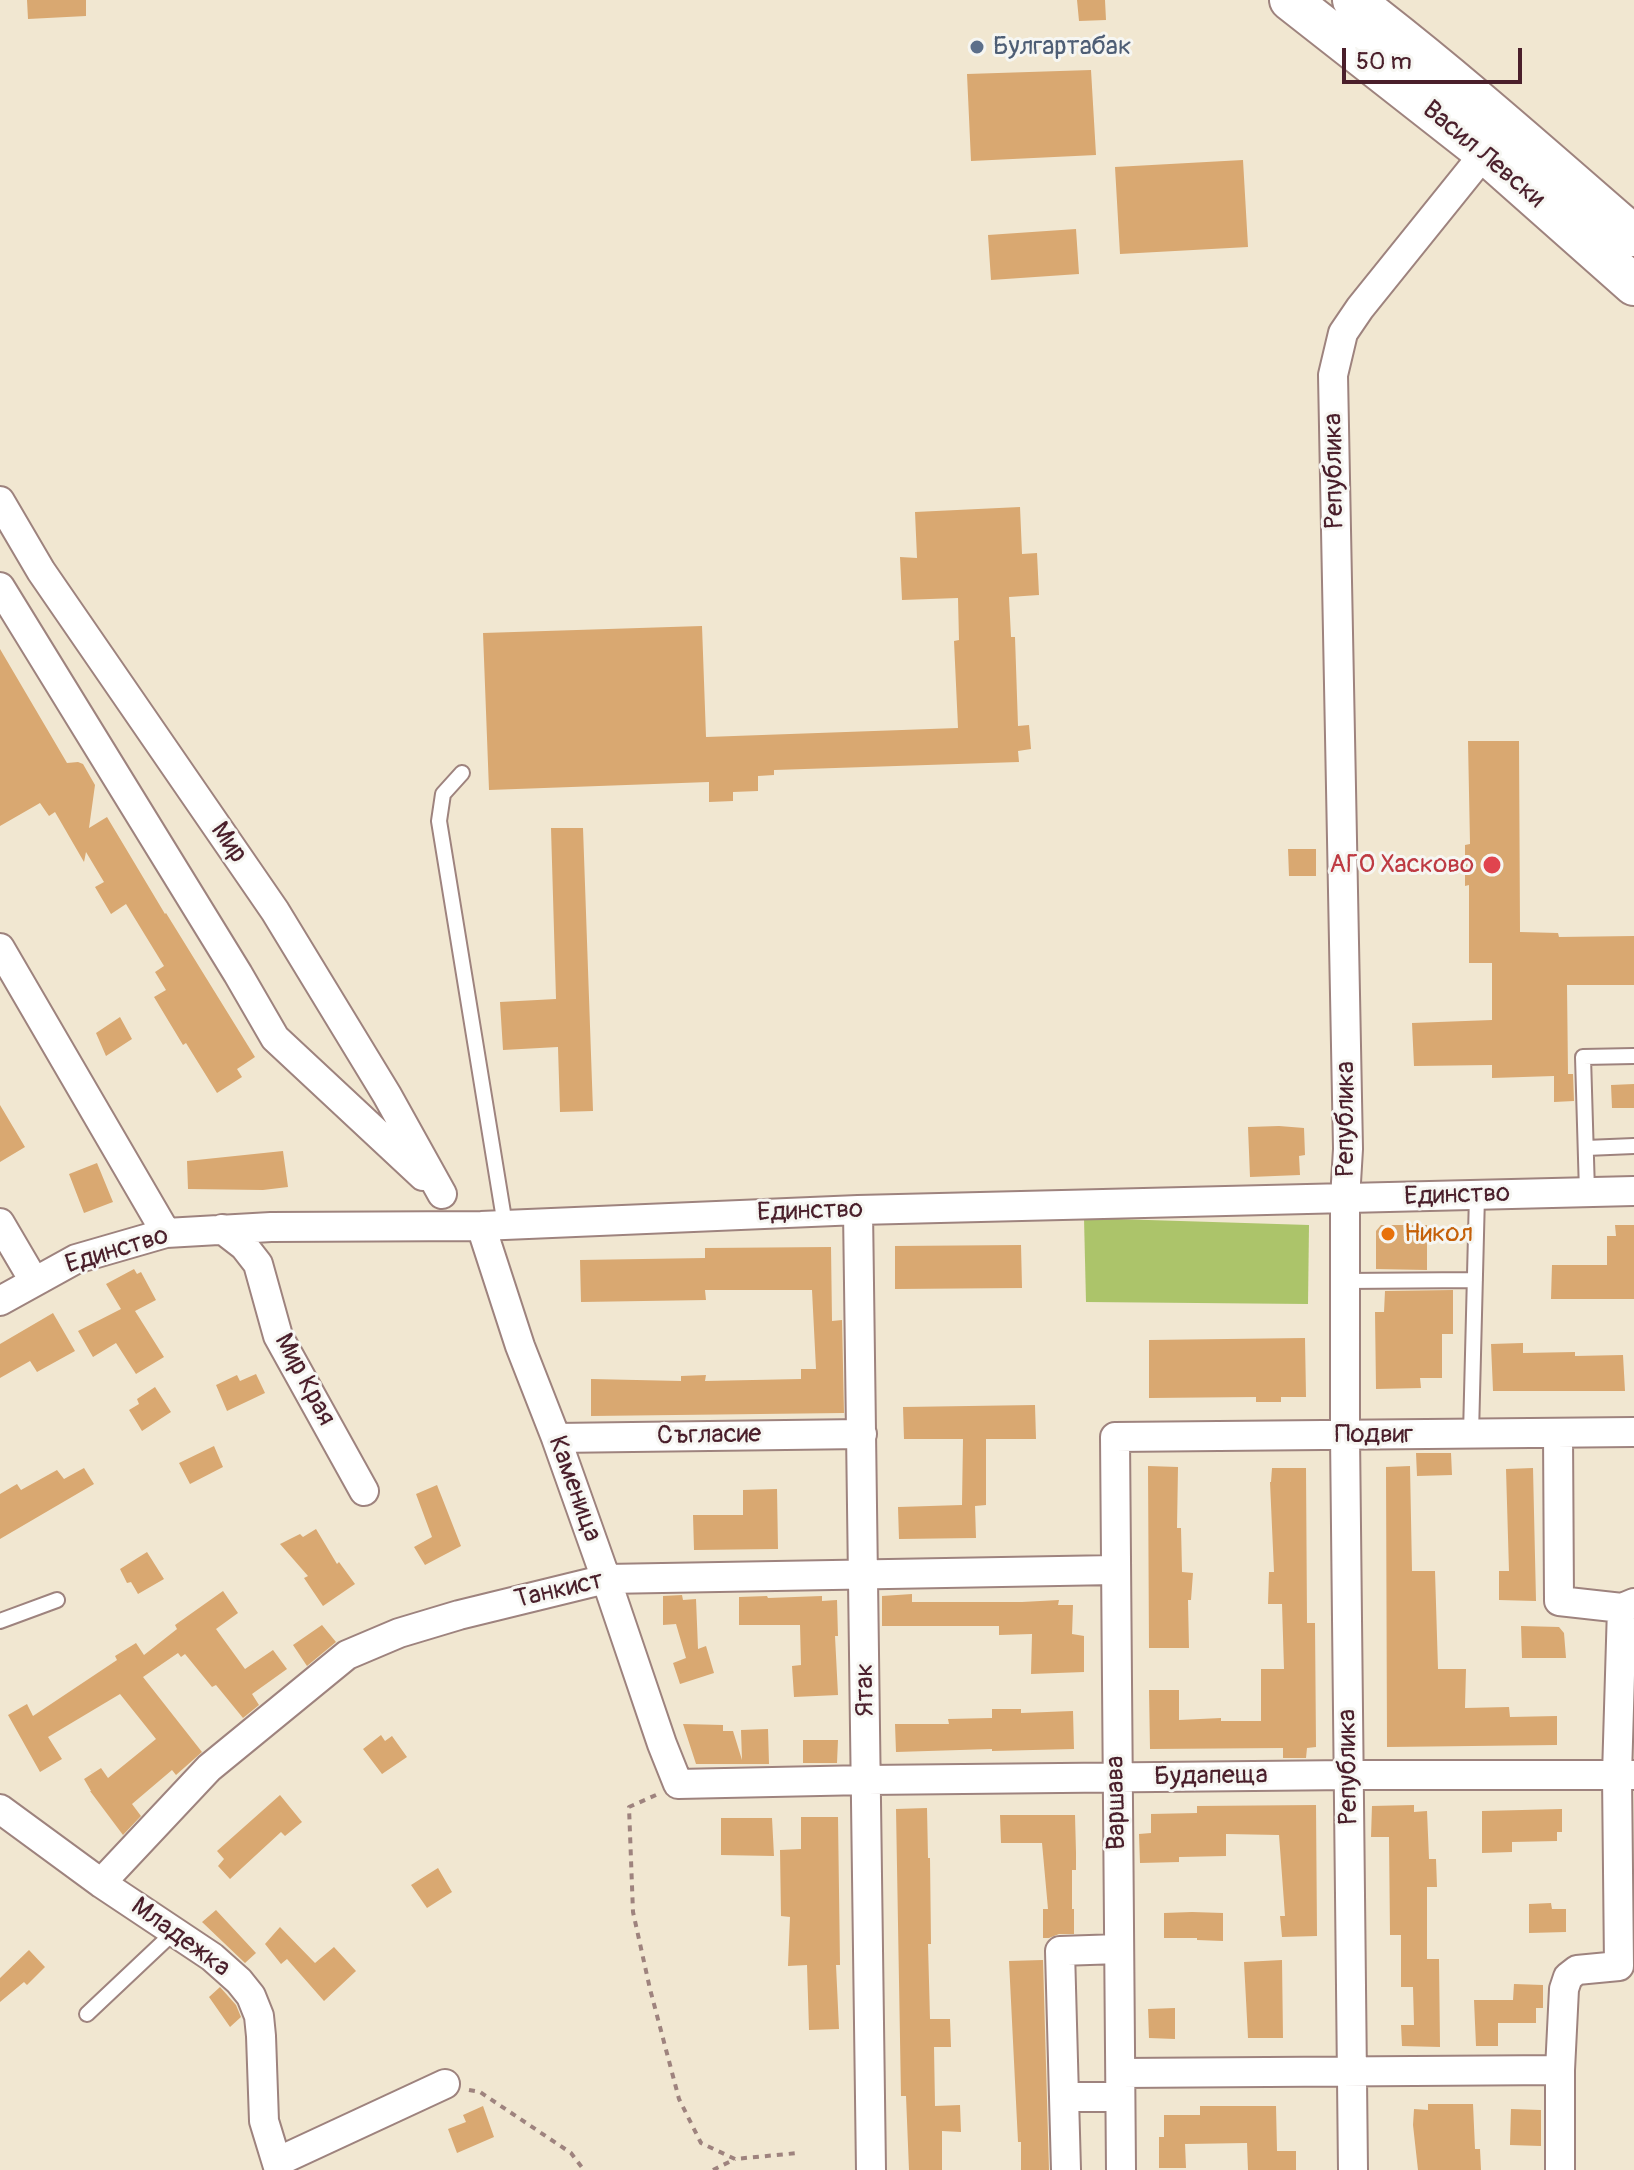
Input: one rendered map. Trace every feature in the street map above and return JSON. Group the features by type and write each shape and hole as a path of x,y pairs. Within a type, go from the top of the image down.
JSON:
{"main road":[{"name":"Васил Левски","path":"1290,0 1634,236"},
{"name":"Васил Левски","path":"1353,0 1396,33 1634,285"}],"street":[{"name":"Република","path":"1353,2170 1345,1435 1348,1133 1333,375 1343,333 1360,308 1496,139"},
{"name":"Мир","path":"0,501 41,571 275,911 387,1095 442,1194"},
{"name":"Мир","path":"0,587 275,1038 442,1194 493,1225"},
{"path":"0,948 166,1233"},
{"name":"Единство","path":"0,1301 76,1259 166,1233 222,1229 493,1225 858,1210 1634,1191"},
{"name":"Ятак","path":"858,1210 871,2170"},
{"path":"0,1223 34,1281"},
{"name":"Каменица","path":"493,1225 520,1346 556,1438 678,1784"},
{"path":"258,1264 262,1245 271,1227"},
{"name":"Мир Края","path":"222,1229 244,1246 258,1264 278,1336 364,1491"},
{"name":"Подвиг","path":"1115,1437 1634,1432"},
{"path":"1558,1433 1559,1601 1628,1605 1626,1971 1577,1970 1568,1977 1564,1989 1560,2170"},
{"name":"Съгласие","path":"556,1438 862,1434"},
{"name":"Варшава","path":"1115,1437 1121,2170"},
{"name":"Танкист","path":"101,1883 209,1768 347,1655 399,1633 606,1579 1115,1570"},
{"name":"Будапеща","path":"678,1784 1350,1775 1626,1775"},
{"name":"Младежка","path":"0,1809 101,1883 212,1957 251,1996 259,2016 264,2121 278,2166"},
{"path":"1066,2170 1060,1951 1119,1949"},
{"path":"1064,2097 1120,2085 1352,2070 1560,2070"},
{"path":"278,2166 445,2084"}],"lane":[{"path":"462,773 443,794 439,821 493,1225"},
{"path":"1587,1192 1583,1057 1634,1056"},
{"path":"1586,1148 1634,1146"},
{"path":"1471,1434 1477,1195"},
{"path":"1345,1281 1475,1280"},
{"path":"0,1621 57,1600"},
{"path":"87,2014 174,1932"}],"path":[{"path":"678,1784 629,1807 633,1912 679,2099 701,2143 735,2159"},
{"path":"445,2084 480,2092 571,2153 584,2170"},
{"path":"713,2170 735,2159 798,2153"}],"green space":[{"path":"1084,1218 1309,1225 1308,1304 1086,1302"}],"building":[{"path":"27,0 86,0 86,16 28,19"},
{"path":"1077,0 1105,0 1106,20 1079,21"},
{"path":"1091,70 1096,155 971,161 967,74"},
{"path":"1243,160 1248,247 1120,254 1115,167"},
{"path":"1076,229 1079,274 991,280 988,235"},
{"path":"1020,507 1022,554 1037,553 1039,595 1009,597 1011,637 1015,637 1018,726 1029,725 1031,749 1018,751 1019,762 774,770 774,775 758,776 758,791 733,792 733,801 709,802 709,782 489,790 483,633 702,626 706,737 958,728 954,641 959,640 958,598 902,600 900,557 917,558 915,512"},
{"path":"0,649 67,763 83,764 95,785 89,828 107,817 255,1057 237,1069 242,1077 217,1093 154,997 166,990 155,972 164,966 126,904 111,914 95,887 104,882 86,852 84,862 55,812 49,816 40,803 0,826"},
{"path":"1468,741 1519,741 1520,932 1558,933 1559,937 1634,936 1634,985 1567,985 1568,1074 1573,1074 1574,1101 1554,1102 1554,1076 1492,1078 1492,1065 1414,1066 1412,1023 1492,1020 1492,963 1469,963 1469,885 1465,886 1465,845 1470,844"},
{"path":"551,828 583,828 593,1111 560,1112 558,1047 503,1050 500,1002 556,999"},
{"path":"1288,849 1316,849 1316,876 1289,876"},
{"path":"120,1017 132,1039 106,1056 96,1033"},
{"path":"1634,1084 1634,1108 1612,1108 1611,1085"},
{"path":"0,1105 25,1147 0,1162"},
{"path":"1248,1127 1304,1128 1305,1155 1299,1156 1300,1175 1250,1177"},
{"path":"283,1151 288,1187 263,1190 188,1189 187,1161"},
{"path":"97,1163 113,1202 84,1213 69,1174"},
{"path":"1381,1225 1427,1225 1427,1270 1376,1269 1376,1231"},
{"path":"1615,1225 1634,1225 1634,1299 1551,1299 1552,1265 1607,1265 1607,1236 1616,1236"},
{"path":"1021,1245 1022,1288 895,1289 895,1246"},
{"path":"831,1247 832,1321 842,1320 844,1413 591,1416 591,1379 681,1381 681,1376 706,1375 705,1381 801,1379 801,1369 816,1369 812,1290 705,1290 706,1300 581,1302 580,1260 705,1258 705,1248"},
{"path":"134,1269 137,1274 141,1272 156,1300 135,1311 164,1357 136,1374 116,1343 93,1357 78,1331 121,1309 106,1284"},
{"path":"1453,1290 1453,1334 1442,1334 1442,1378 1420,1378 1421,1388 1376,1389 1375,1312 1384,1312 1385,1291"},
{"path":"53,1313 75,1351 37,1372 30,1361 0,1378 0,1344"},
{"path":"1305,1338 1306,1397 1281,1397 1281,1402 1256,1402 1256,1397 1149,1398 1149,1340"},
{"path":"1523,1343 1523,1353 1623,1355 1625,1391 1493,1391 1491,1344"},
{"path":"256,1374 265,1393 227,1411 216,1385 237,1375 240,1381"},
{"path":"155,1387 171,1412 142,1431 129,1410 139,1404 137,1399"},
{"path":"1035,1405 1036,1439 986,1439 986,1505 975,1506 976,1538 899,1539 898,1507 962,1505 963,1439 904,1439 903,1407"},
{"path":"214,1446 223,1467 190,1484 179,1463"},
{"path":"1416,1453 1451,1453 1452,1475 1417,1476"},
{"path":"1148,1466 1178,1467 1177,1528 1181,1528 1182,1572 1193,1573 1191,1600 1188,1600 1189,1648 1149,1648"},
{"path":"1410,1466 1412,1571 1435,1571 1438,1669 1466,1669 1465,1708 1509,1707 1510,1717 1557,1716 1557,1745 1387,1747 1386,1467"},
{"path":"84,1468 94,1484 0,1539 0,1494 17,1484 21,1490 57,1470 64,1479"},
{"path":"1272,1468 1306,1468 1307,1623 1315,1623 1316,1747 1307,1748 1306,1758 1283,1758 1283,1748 1150,1749 1149,1690 1179,1690 1179,1720 1221,1718 1221,1721 1261,1721 1261,1669 1284,1669 1282,1604 1268,1604 1269,1572 1274,1572"},
{"path":"1533,1468 1536,1601 1499,1600 1499,1571 1509,1571 1506,1469"},
{"path":"437,1485 461,1546 425,1565 414,1547 432,1537 416,1494"},
{"path":"777,1489 778,1549 694,1550 693,1515 743,1515 743,1490"},
{"path":"316,1529 337,1564 339,1562 355,1584 323,1606 304,1578 308,1576 280,1544"},
{"path":"147,1552 164,1579 138,1594 131,1582 127,1583 120,1569"},
{"path":"223,1591 238,1613 216,1629 245,1669 273,1650 287,1669 252,1694 259,1705 243,1718 185,1654 181,1657 178,1653 143,1677 202,1752 176,1775 172,1770 132,1804 141,1816 123,1835 84,1779 101,1768 108,1778 156,1739 120,1694 48,1737 62,1759 40,1772 8,1715 27,1704 33,1716 117,1660 115,1656 136,1643 144,1655 177,1629 175,1625"},
{"path":"912,1594 912,1602 1059,1600 1058,1605 1073,1605 1072,1634 1084,1636 1084,1672 1031,1674 1032,1634 999,1635 999,1626 882,1626 882,1596"},
{"path":"682,1595 683,1600 696,1599 698,1649 706,1646 714,1673 680,1684 673,1663 686,1658 676,1624 663,1625 663,1596"},
{"path":"822,1596 822,1601 837,1600 838,1695 794,1697 792,1666 801,1665 800,1625 739,1625 739,1597"},
{"path":"322,1625 336,1642 307,1666 293,1645"},
{"path":"1521,1626 1559,1627 1564,1633 1566,1658 1522,1658"},
{"path":"992,1709 1021,1709 1021,1713 1073,1711 1074,1749 896,1752 895,1724 949,1724 948,1719 992,1718"},
{"path":"683,1724 723,1725 723,1731 733,1731 742,1760 741,1730 768,1729 769,1764 696,1764"},
{"path":"381,1735 385,1741 392,1736 407,1757 382,1774 363,1749"},
{"path":"803,1740 838,1740 837,1763 803,1763"},
{"path":"280,1795 302,1822 285,1836 281,1832 230,1879 218,1866 224,1859 217,1851"},
{"path":"1316,1805 1317,1936 1282,1937 1280,1916 1285,1916 1279,1835 1226,1834 1226,1856 1179,1857 1179,1862 1140,1863 1139,1834 1151,1833 1151,1814 1197,1813 1197,1806"},
{"path":"1414,1805 1414,1812 1427,1811 1429,1859 1436,1859 1437,1887 1427,1887 1427,1959 1439,1959 1440,2047 1402,2046 1401,2025 1414,2025 1413,1987 1401,1987 1401,1935 1390,1935 1389,1837 1371,1837 1372,1806"},
{"path":"927,1808 930,2019 950,2019 951,2047 934,2047 935,2106 960,2105 961,2132 942,2131 942,2170 909,2170 906,2096 901,2096 896,1809"},
{"path":"1562,1809 1562,1832 1557,1832 1557,1841 1512,1842 1512,1852 1482,1853 1482,1811"},
{"path":"1000,1815 1075,1815 1076,1870 1072,1870 1074,1934 1043,1938 1043,1909 1048,1909 1042,1843 1001,1843"},
{"path":"801,1817 838,1817 840,1965 836,1965 839,2029 809,2030 807,1965 788,1966 790,1917 781,1916 780,1850 801,1849"},
{"path":"721,1818 772,1818 774,1856 721,1855"},
{"path":"438,1868 452,1892 427,1908 411,1885"},
{"path":"1551,1903 1552,1909 1566,1909 1566,1932 1529,1933 1529,1904"},
{"path":"216,1910 256,1953 245,1963 202,1922"},
{"path":"1164,1913 1223,1913 1223,1941 1164,1938"},
{"path":"280,1927 315,1963 334,1947 356,1971 324,2001 287,1959 281,1964 265,1944"},
{"path":"29,1950 45,1967 27,1985 24,1982 0,2002 0,1978"},
{"path":"1043,1960 1049,2170 1021,2170 1009,1961"},
{"path":"1282,1960 1283,2038 1248,2038 1244,1962"},
{"path":"1514,1984 1543,1985 1543,2008 1536,2008 1536,2023 1498,2023 1498,2046 1476,2046 1474,2000 1513,2000"},
{"path":"220,1987 236,2005 241,2017 230,2027 209,1997"},
{"path":"1175,2008 1175,2039 1149,2038 1148,2009"},
{"path":"1428,2104 1473,2104 1475,2149 1480,2149 1481,2170 1418,2170 1414,2109 1428,2110"},
{"path":"483,2106 494,2137 457,2153 448,2129 466,2122 463,2115"},
{"path":"1200,2106 1276,2106 1277,2151 1296,2151 1296,2170 1248,2170 1247,2143 1185,2144 1186,2168 1159,2168 1159,2137 1164,2137 1164,2115 1200,2115"},
{"path":"1511,2109 1541,2110 1541,2146 1510,2145"}],"place":[{"name":"Булгартабак","path":"977,47"},
{"name":"АГО Хасково","path":"1492,865"},
{"name":"Никол","path":"1388,1234"}]}
